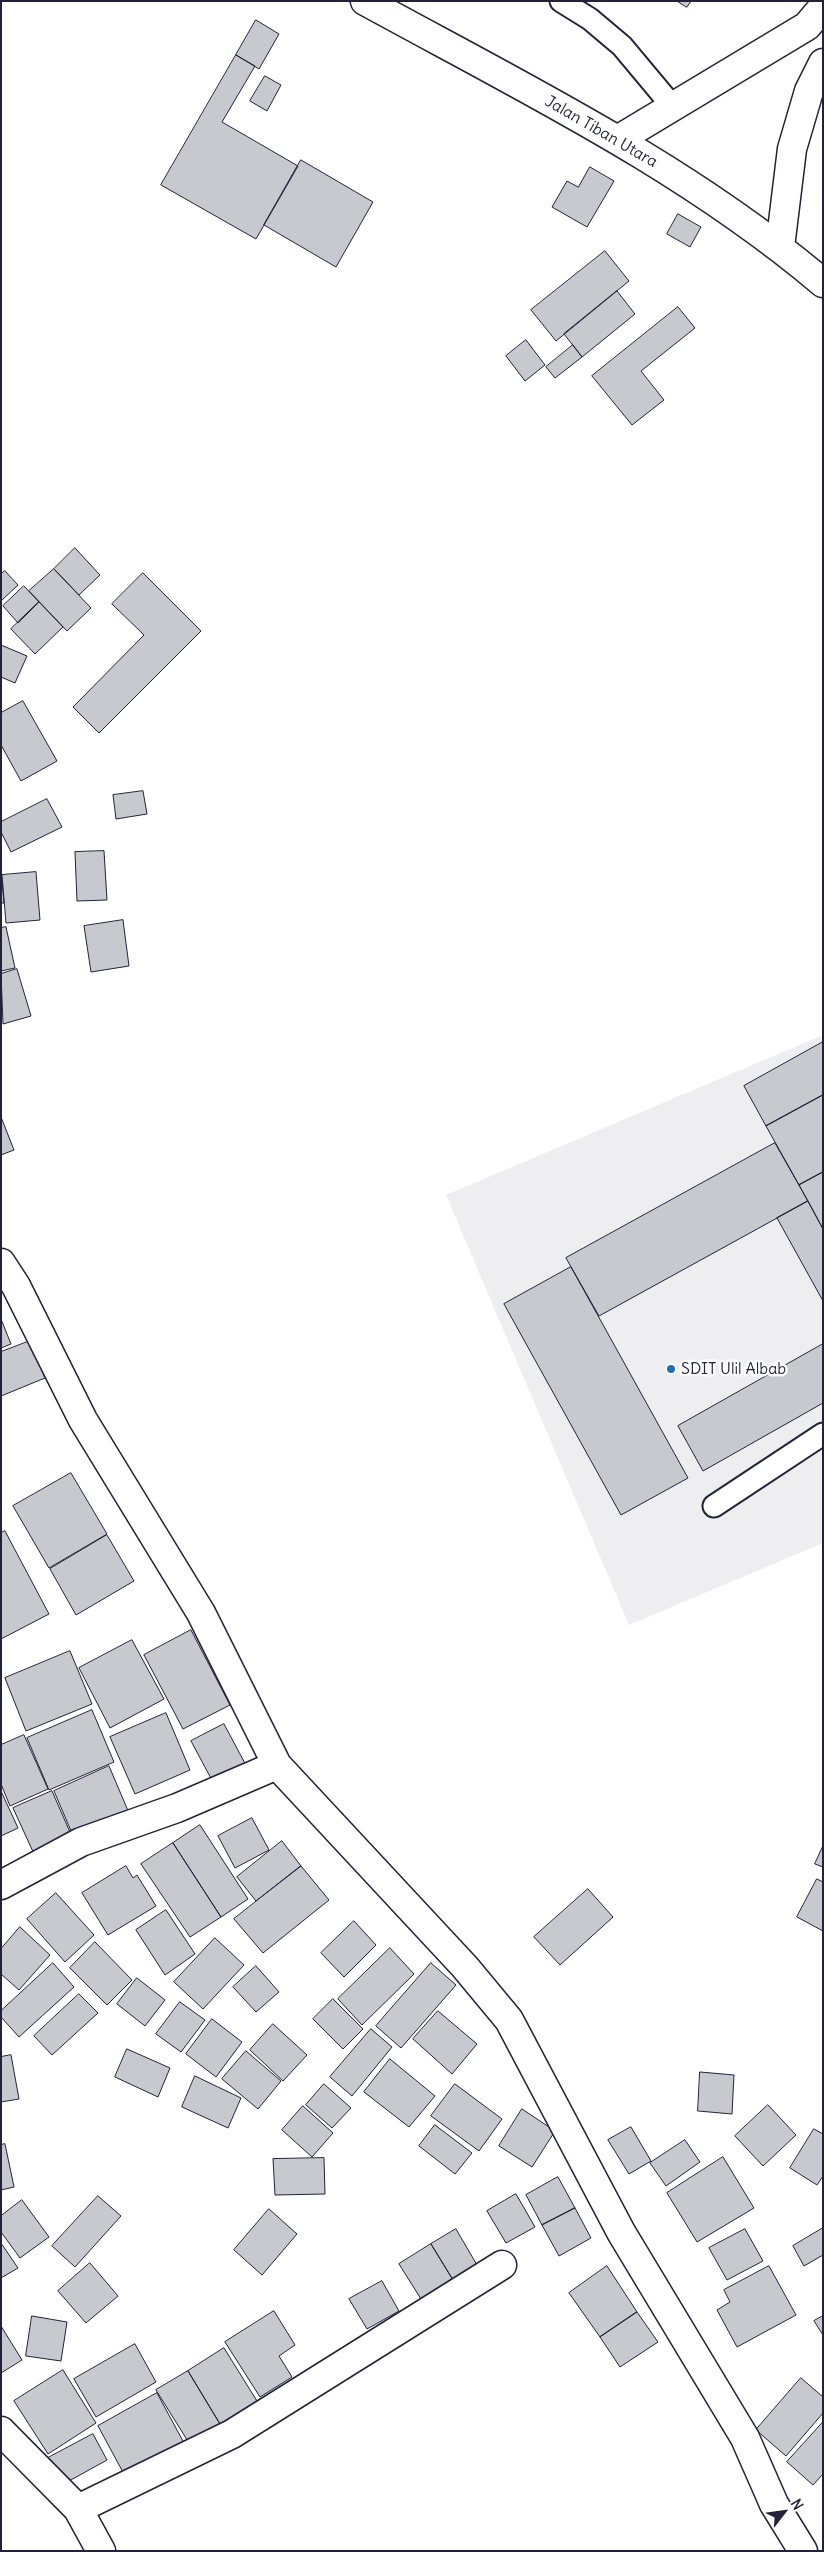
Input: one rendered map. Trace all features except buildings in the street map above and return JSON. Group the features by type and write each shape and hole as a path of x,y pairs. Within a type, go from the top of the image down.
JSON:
{"street":[{"name":"Jalan Tiban Utara","path":"365,1 619,139 780,247 823,283"},
{"path":"619,139 818,25"},
{"path":"780,247 792,149 809,91 823,63"},
{"path":"1,1263 16,1286 83,1420 201,1614 277,1766 465,1967 508,2020 621,2232 745,2438 774,2504 803,2551"},
{"path":"1,1885 81,1842 177,1808 277,1766"},
{"path":"78,2509 232,2434 502,2265"},
{"path":"1,2431 78,2509 101,2551"}],"lane":[{"path":"561,1 590,19 622,46 673,107"},
{"path":"714,1506 823,1434"}],"shaded area":[{"name":"SDIT Ulil Albab","path":"823,1035 823,1543 629,1625 446,1195"}],"place":[{"name":"SDIT Ulil Albab","path":"671,1369"}]}
